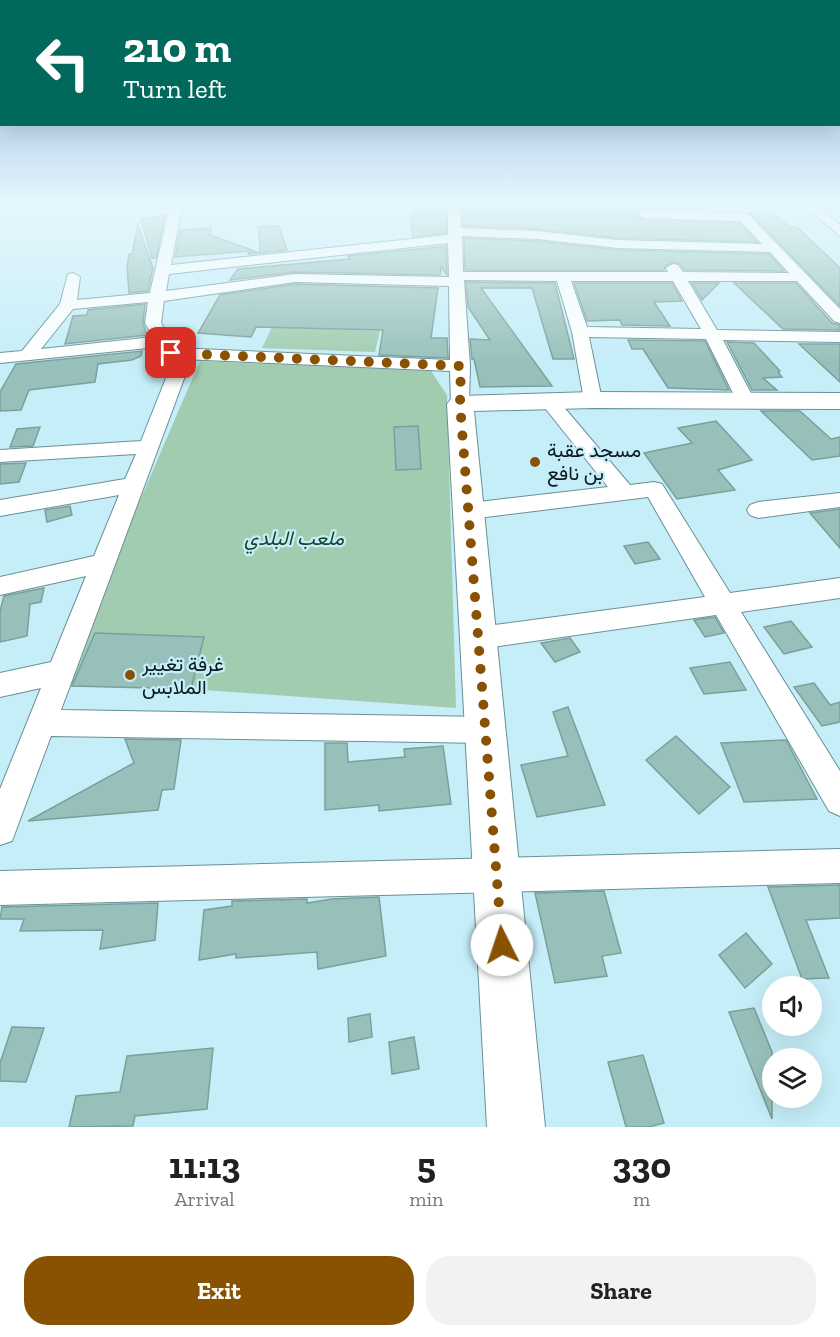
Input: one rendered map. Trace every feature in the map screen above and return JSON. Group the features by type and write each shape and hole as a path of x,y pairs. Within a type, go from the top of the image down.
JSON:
{"street":[{"path":"2,820 179,368 153,323 165,258"},
{"path":"162,270 266,258"},
{"path":"456,258 461,385 516,1127"},
{"path":"667,258 712,335 746,402"},
{"path":"783,258 840,318"},
{"path":"27,355 68,305 73,277"},
{"path":"563,277 580,332 593,400"},
{"path":"68,305 157,297 295,278 801,277"},
{"path":"580,332 840,337"},
{"path":"0,358 168,347 461,385 550,403 593,400 840,401"},
{"path":"550,403 625,493"},
{"path":"0,456 84,449 148,447"},
{"path":"0,508 134,485"},
{"path":"470,512 654,489 840,800"},
{"path":"758,510 840,500"},
{"path":"0,586 103,563"},
{"path":"479,638 722,604 838,591"},
{"path":"0,685 61,672"},
{"path":"41,723 486,730"},
{"path":"0,888 497,877 840,866"}],"green space":[{"path":"272,327 380,331 375,352 262,348"},
{"name":"ملعب البلدي","path":"200,361 431,371 447,395 456,708 191,689 60,686"}],"building":[{"path":"128,258 149,258 153,268 148,291 129,293"},
{"path":"446,258 447,275 441,267 440,275 295,272 230,280 238,269 350,259"},
{"path":"465,258 772,258 784,271 684,270 680,264 673,262 665,266 664,270 465,270"},
{"path":"793,258 829,258 840,268 840,306"},
{"path":"466,282 555,283 574,359 553,359 532,288 481,288 552,386 480,387 474,359 472,359 470,339 490,340 468,307"},
{"path":"574,283 672,283 682,301 654,302 670,326 622,325 620,320 587,321"},
{"path":"692,283 719,283 702,300"},
{"path":"734,283 796,283 832,323 840,325 840,330 783,329"},
{"path":"295,284 438,288 431,338 447,338 448,358 379,355 383,330 256,327 251,337 198,333 220,295"},
{"path":"145,304 143,323 147,335 65,344 73,316 87,315 88,310"},
{"path":"628,340 705,341 729,390 668,388 643,349 632,349"},
{"path":"727,342 754,343 780,371 778,372 782,377 763,378 777,390 752,390"},
{"path":"799,344 840,344 840,382"},
{"path":"142,351 141,356 132,360 98,364 95,382 29,390 21,410 0,411 0,392 16,364"},
{"path":"761,411 800,411 831,439 840,437 840,456 812,460"},
{"path":"716,421 752,460 718,470 735,490 677,499 644,453 692,443 678,428"},
{"path":"418,426 421,469 396,470 394,427"},
{"path":"40,427 33,446 10,447 17,429"},
{"path":"26,463 19,482 0,484 0,464"},
{"path":"70,506 72,515 47,522 45,510"},
{"path":"840,509 840,548 810,513"},
{"path":"648,542 660,559 635,564 624,546"},
{"path":"44,588 41,602 30,604 27,636 0,642 0,611 4,596"},
{"path":"715,617 724,633 705,637 694,620"},
{"path":"791,621 812,647 784,654 764,627"},
{"path":"95,633 204,637 191,689 72,686"},
{"path":"570,638 580,652 555,662 541,643"},
{"path":"730,662 746,690 704,694 690,668"},
{"path":"814,683 830,705 840,702 840,722 822,726 794,687"},
{"path":"568,707 605,805 537,817 521,765 568,756 553,712"},
{"path":"676,736 730,787 699,814 646,760"},
{"path":"125,739 181,740 174,789 162,790 158,810 28,821 134,763"},
{"path":"786,740 817,799 744,802 721,743"},
{"path":"325,743 347,743 348,762 405,757 404,749 443,746 451,804 379,811 379,805 325,810"},
{"path":"840,885 840,918 806,920 829,978 801,976 768,887"},
{"path":"604,891 621,953 602,956 607,976 555,983 535,893"},
{"path":"379,897 386,956 318,969 317,952 236,958 236,954 199,960 204,910 232,906 232,901 307,899 307,903 332,899"},
{"path":"158,903 155,940 100,949 103,930 20,931 24,919 0,919 2,907"},
{"path":"746,933 772,964 745,988 719,955"},
{"path":"754,1008 762,1028 762,1036 765,1036 770,1048 762,1048 762,1094 729,1012"},
{"path":"370,1014 372,1037 349,1042 348,1018"},
{"path":"12,1027 44,1028 26,1082 0,1081 0,1063"},
{"path":"414,1037 419,1069 392,1074 389,1042"},
{"path":"213,1048 207,1109 135,1116 133,1126 69,1127 76,1096 120,1092 127,1056"},
{"path":"643,1055 664,1123 649,1127 626,1127 608,1062"},
{"path":"768,1108 772,1108 772,1119"}],"place":[{"name":"مسجد عقبة بن نافع","path":"535,462"},
{"name":"غرفة تغيير الملابس","path":"130,675"}],"route":[{"path":"171,353 461,366 460,404 472,532 502,945"}]}
